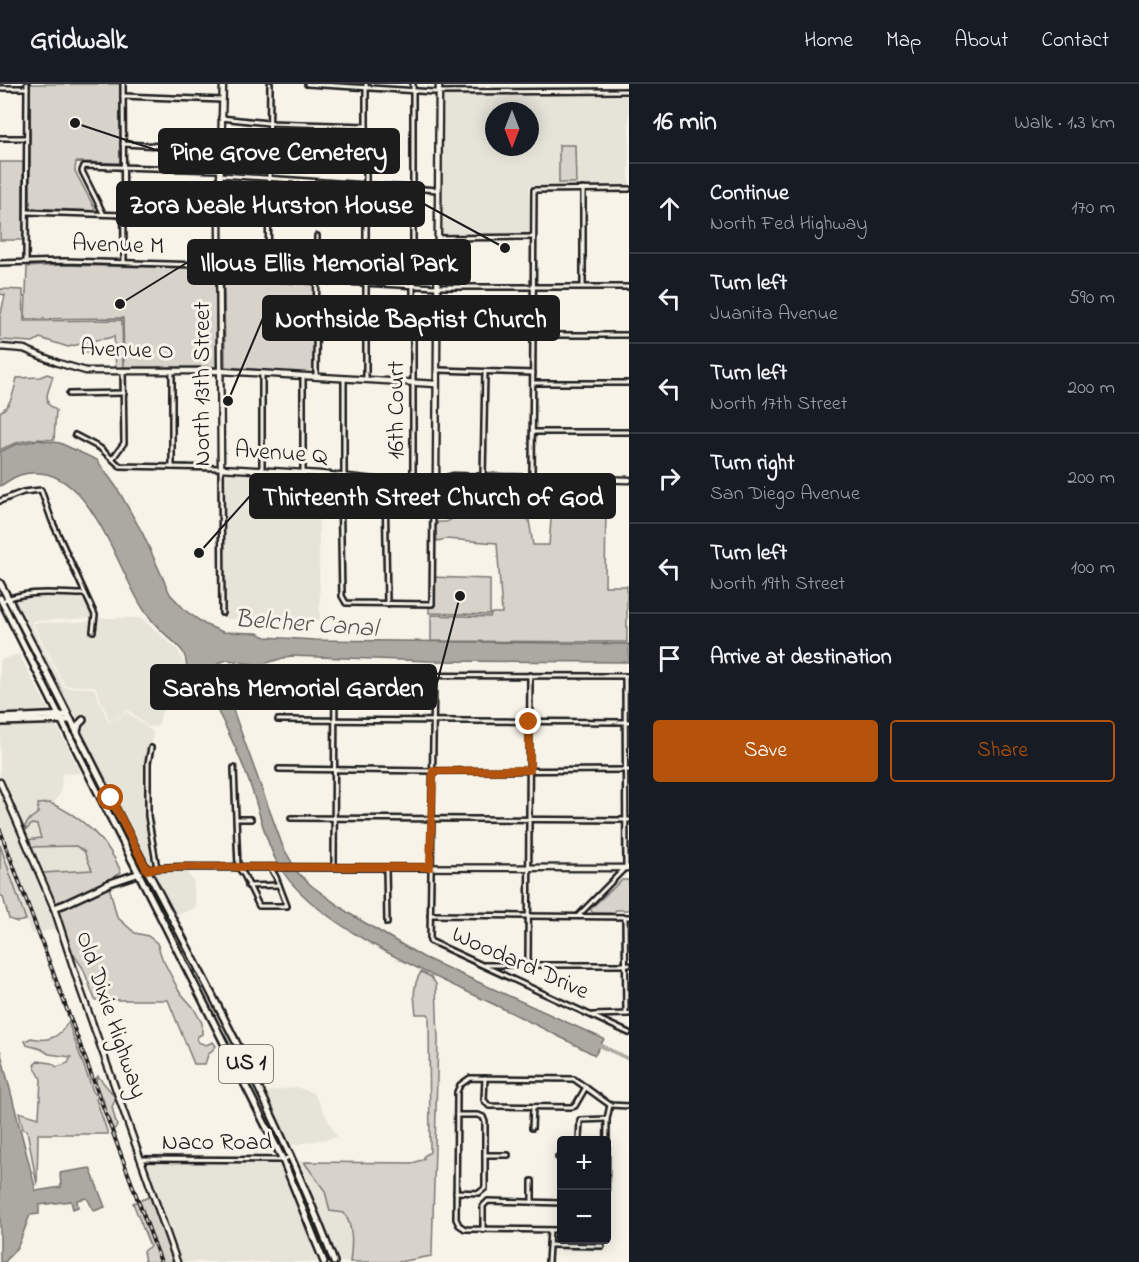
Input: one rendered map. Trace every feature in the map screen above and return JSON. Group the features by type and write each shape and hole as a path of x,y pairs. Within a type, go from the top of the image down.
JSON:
{"main road":[{"name":"US 1","path":"0,583 239,1049 291,1156 334,1262"},
{"name":"US 1","path":"1,600 283,1160 324,1262"},
{"path":"0,720 70,718"},
{"path":"77,733 79,724 83,720"},
{"path":"54,908 110,883 147,870"},
{"path":"224,1041 231,1048 239,1049"}],"street":[{"path":"123,84 124,262"},
{"name":"North 13th Street","path":"222,613 219,218 223,84"},
{"path":"268,278 270,84"},
{"path":"307,84 439,92 629,91"},
{"name":"16th Court","path":"413,84 414,483"},
{"path":"344,379 344,477 340,481 343,601 346,603 432,604 439,84"},
{"path":"487,84 487,91"},
{"path":"536,84 536,91"},
{"path":"590,84 590,91"},
{"path":"0,88 27,86 27,263"},
{"path":"366,86 366,381"},
{"path":"123,96 222,100"},
{"path":"221,118 268,123 366,126"},
{"path":"0,138 26,138"},
{"path":"123,144 220,149"},
{"path":"220,155 366,165"},
{"path":"103,213 82,171 86,165 438,190"},
{"path":"295,220 296,181"},
{"path":"583,286 584,189"},
{"path":"532,478 534,190 629,189"},
{"path":"27,212 219,218"},
{"path":"316,377 317,236"},
{"path":"438,238 533,237"},
{"name":"Avenue M","path":"0,263 124,262 220,268 246,276 268,278 437,287 629,286"},
{"path":"437,329 533,330"},
{"path":"533,335 629,335"},
{"name":"Avenue O","path":"0,348 24,349 86,371 221,371 436,384"},
{"path":"436,370 533,373"},
{"path":"112,458 124,443 123,371"},
{"path":"172,371 172,467"},
{"path":"483,476 485,372"},
{"path":"262,374 262,470"},
{"path":"303,376 303,473"},
{"path":"533,383 629,383"},
{"path":"69,394 124,393"},
{"path":"533,432 629,432"},
{"name":"Avenue Q","path":"75,435 100,448 123,466 262,470 423,484 434,482"},
{"path":"435,469 439,474 447,477"},
{"path":"434,482 447,477 483,476 629,480"},
{"path":"385,481 387,604"},
{"path":"0,501 23,492 40,490 95,615 93,631"},
{"path":"1,600 24,594 86,594"},
{"path":"334,867 335,674"},
{"path":"434,674 430,915 627,917 627,1014 591,1015"},
{"path":"223,675 627,676 628,869 578,916"},
{"path":"528,965 530,675"},
{"path":"278,720 627,722"},
{"path":"151,748 148,763 148,816 158,868"},
{"path":"234,768 238,867 259,906 287,906 270,867"},
{"path":"279,769 628,770"},
{"name":"Old Dixie Highway","path":"0,782 54,908 177,1262"},
{"path":"291,818 627,820"},
{"path":"237,819 251,819"},
{"path":"147,870 238,867 628,869"},
{"path":"386,868 387,923"},
{"path":"248,886 279,885"},
{"name":"Woodard Drive","path":"430,915 430,941 629,1033"},
{"path":"482,965 627,965"},
{"path":"557,1230 483,1230 465,1229 459,1225 456,1219 456,1192 457,1092 460,1085 470,1078 574,1079 610,1105 629,1106"},
{"path":"485,1078 484,1100 489,1106 572,1107 575,1106 586,1087"},
{"path":"607,1190 607,1119 610,1105"},
{"path":"532,1128 533,1107"},
{"path":"456,1192 479,1193 482,1191 485,1155 483,1117 457,1115"},
{"path":"579,1136 580,1120 607,1119"},
{"path":"485,1155 508,1155"},
{"name":"Naco Road","path":"142,1159 283,1160 291,1156"},
{"path":"532,1181 532,1202"},
{"path":"483,1230 483,1206 488,1202 557,1203"},
{"path":"548,1262 550,1230"},
{"path":"550,1245 602,1246"}],"shaded area":[{"path":"30,84 120,84 120,163 76,162 75,171 96,211 30,208"},
{"path":"443,96 629,96 629,186 529,186 529,235 441,235"},
{"path":"559,145 575,145 576,183 559,183"},
{"path":"0,162 23,162 23,240 0,240"},
{"path":"59,265 216,270 216,367 124,367 123,318 25,319 27,267"},
{"path":"224,279 315,285 314,374 225,367"},
{"path":"0,289 23,290 24,321 122,320 123,369 116,369 114,336 91,342 89,355 86,352 85,343 68,347 40,338 33,342 0,340 0,318 5,295 0,294"},
{"path":"218,367 219,369 123,369"},
{"path":"47,374 53,376 47,395 48,404 56,410 54,440 26,440 0,450 0,412 10,401 17,378 40,377"},
{"path":"37,440 60,443 97,460 117,488 143,534 170,594 186,611 206,625 223,632 257,633 266,637 315,640 629,644 629,662 430,661 290,656 260,665 227,660 218,663 211,679 233,710 283,847 298,873 350,914 423,957 604,1039 595,1055 373,945 316,907 294,886 274,856 240,759 201,679 193,679 188,672 182,651 144,610 97,520 82,498 64,482 44,473 20,475 0,486 0,452 14,445"},
{"path":"228,472 318,478 320,620 226,619 225,474"},
{"path":"488,497 506,503 515,515 529,520 533,545 549,545 552,508 606,505 605,586 627,586 627,642 431,641 431,615 490,617 492,613 502,613 497,543 446,539 437,541 435,529 438,522 446,522 461,515 466,498"},
{"path":"430,577 490,579 490,615 429,613"},
{"path":"24,595 85,596 93,618 33,621 31,623 64,687 94,688 109,723 127,712 153,732 152,747 149,747 146,763 146,782 148,829 156,866 150,866 79,729 86,719 85,716 76,723 26,619 13,598"},
{"path":"102,618 141,618 178,650 191,678 162,711 158,726 148,727 128,710 110,722 95,686 65,686 33,623 84,622"},
{"path":"19,654 50,713 0,714 0,660"},
{"path":"55,722 81,773 62,774 61,791 53,805 50,803 30,819 32,824 37,825 41,838 33,838 29,847 75,846 84,851 93,871 53,910 0,780 0,724"},
{"path":"0,789 56,929 31,934 0,845"},
{"path":"50,803 72,814 92,830 116,861 121,872 114,877 109,886 117,917 135,933 148,936 157,943 179,991 193,1007 202,1023 202,1034 197,1037 198,1042 206,1045 213,1042 216,1046 208,1055 205,1064 194,1064 168,1000 95,1000 83,968 63,939 43,873 92,870 84,851 76,846 29,847 26,840 41,838 37,825 32,824 26,830 25,826 38,813 38,804"},
{"path":"0,845 26,920 17,922 9,919 3,897 0,895"},
{"path":"152,869 187,871 193,881 196,908 176,915"},
{"path":"622,880 629,880 629,910 593,913 590,909"},
{"path":"421,972 431,977 436,984 438,1040 432,1253 431,1256 399,1262 350,1262 352,1236 347,1218 344,1213 330,1211 325,1191 304,1162 413,1163 424,1159 424,1156 430,1152 429,1016 428,1014 416,1014 414,997 416,982"},
{"path":"68,1022 94,1094 98,1093 96,1079 98,1076 116,1098 112,1107 117,1126 114,1129 110,1127 103,1099 100,1096 96,1099 108,1134 38,1134 37,1185 27,1130 23,1129 19,1112 39,1118 41,1079 34,1065 38,1061 51,1063 57,1067 68,1063 71,1057 49,1054 27,1045 25,1041 31,1038 52,1038 61,1032"},
{"path":"0,1050 36,1191 61,1187 60,1173 90,1168 105,1207 94,1211 87,1198 77,1200 78,1207 73,1209 71,1201 39,1205 39,1214 30,1215 18,1246 5,1262 0,1262"},
{"path":"296,1087 314,1093 337,1137 292,1145 265,1092"},
{"path":"271,1107 299,1161 304,1162 325,1191 328,1201 348,1219 353,1241 350,1262 338,1262 306,1178"},
{"path":"142,1154 274,1155 286,1178 318,1262 179,1262"},
{"path":"152,1196 174,1262 145,1262 143,1251 150,1246 133,1203"}],"waterway":[{"path":"597,1044 629,1059"}],"railway":[{"path":"0,830 161,1262"}],"place":[{"name":"Pine Grove Cemetery","path":"75,123"},
{"name":"Zora Neale Hurston House","path":"505,248"},
{"name":"Illous Ellis Memorial Park","path":"120,304"},
{"name":"Northside Baptist Church","path":"228,401"},
{"name":"Thirteenth Street Church of God","path":"199,553"},
{"name":"Sarahs Memorial Garden","path":"460,596"}],"route":[{"path":"111,798 147,870 182,867 430,867 433,771 530,770 529,722"}],"water label":[{"name":"Belcher Canal","path":"306,625"}]}
